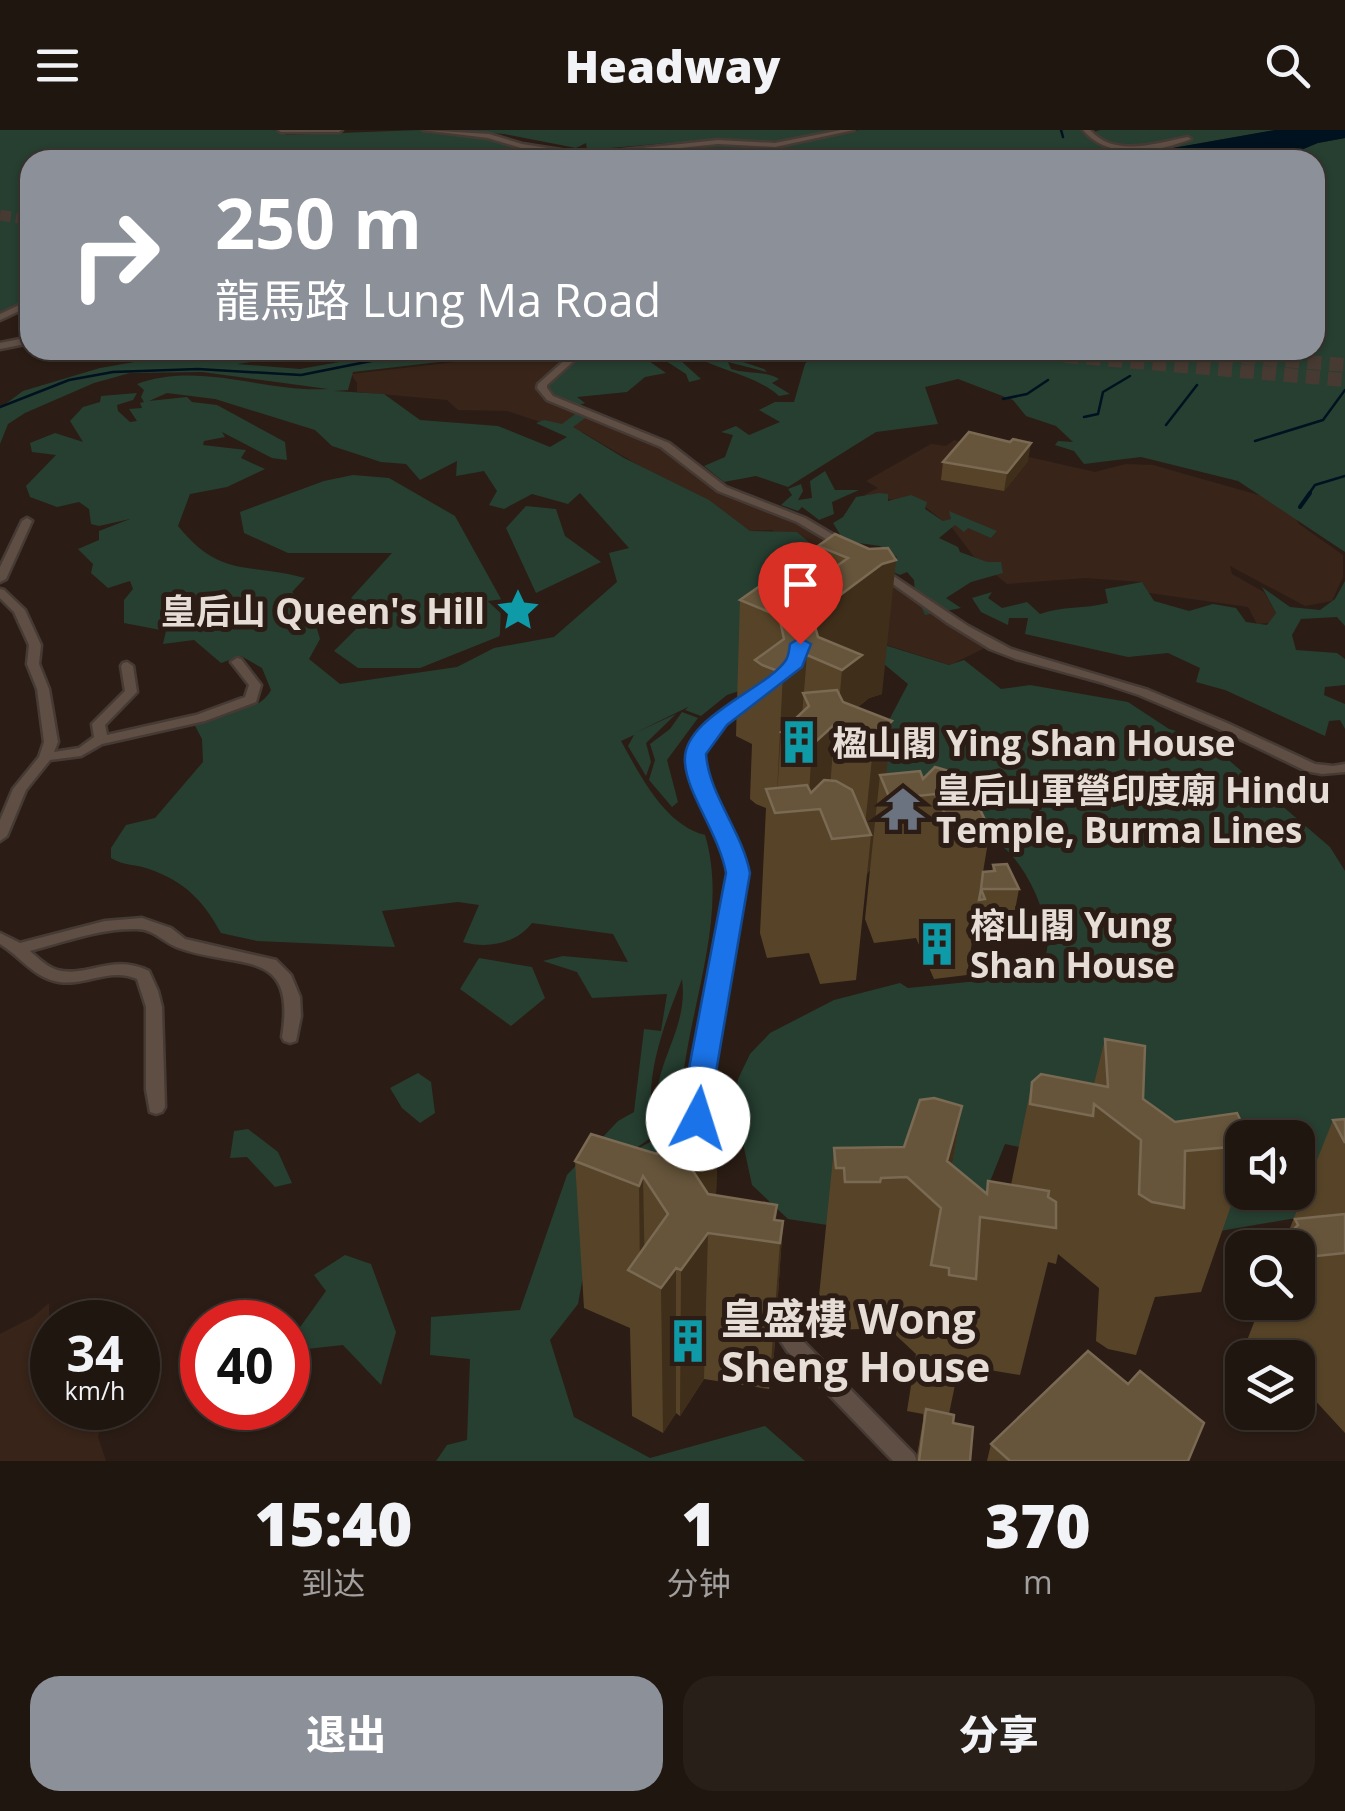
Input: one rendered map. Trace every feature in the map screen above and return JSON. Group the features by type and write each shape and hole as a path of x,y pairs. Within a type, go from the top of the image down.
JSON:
{"street":[{"path":"280,130 339,130"},
{"path":"426,130 494,137 551,150"},
{"path":"659,150 728,142 776,146 850,130"},
{"path":"1086,130 1108,148 1188,139"},
{"path":"570,360 544,384 542,388 550,398 665,445 722,489 801,520 856,554"},
{"path":"0,579 27,521"},
{"path":"872,564 936,607 950,622 999,648 1113,682 1254,740 1308,768 1324,772 1345,768"},
{"path":"0,592 19,610 36,645 33,664 43,689 51,742 46,756 20,788 0,836"},
{"path":"98,740 200,718 251,699 254,686 237,662"},
{"path":"46,756 82,752 102,737 98,724 131,692 127,666"},
{"path":"704,1149 698,1119 700,1084 738,873 733,846 696,770 695,753 720,720 760,692"},
{"path":"20,948 105,926 155,926 180,943 271,964 282,972 295,1006 290,1037"},
{"path":"0,938 20,948 38,968 55,976 74,977 118,968 143,975 156,1010 151,1078 156,1107"},
{"path":"759,1291 794,1345 907,1461"}],"shaded area":[{"path":"472,360 563,360 538,381 539,390 556,405 657,445 720,491 815,532 987,647 950,665 877,642 772,530 750,531 582,432 576,434 507,411 458,410 447,400 357,392 351,374"},
{"path":"954,440 1095,472 1126,464 1153,465 1287,503 1299,524 1343,555 1343,577 1332,601 1305,606 1230,566 1232,574 1264,592 1276,613 1269,623 1257,624 1248,607 1149,593 1142,582 1085,578 1007,584 974,557 953,529 923,505 864,495 878,488 866,481 931,444 946,446"},
{"path":"30,1319 30,1430 100,1430 98,1437 106,1461 0,1461 0,1334"}],"green space":[{"path":"0,130 274,130 287,135 419,130 488,137 546,150 20,150 20,303 0,314"},
{"path":"445,130 832,130 782,141 704,140 587,150 586,143 576,148 504,134"},
{"path":"859,130 1082,130 1085,135 1100,130 1275,130 1162,150 679,150 715,145 776,147"},
{"path":"1345,138 1345,552 1238,481 1141,457 1084,464 1074,451 1055,445 1058,441 1073,442 1056,426 1026,416 1013,400 958,379 925,387 938,424 876,432 788,487 756,476 724,482 704,466 725,457 733,435 721,432 736,426 749,435 780,422 759,410 775,402 794,402 808,360 1325,360 1325,150 1301,150"},
{"path":"264,360 237,364 300,369 345,361 342,360 456,360 353,372 348,390 334,391 384,394 420,420 498,426 550,447 567,437 536,423 544,420 562,424 579,411 588,416 573,427 624,458 709,500 750,531 797,532 852,579 878,643 949,665 964,660 1001,689 1030,685 1128,702 1169,729 1203,738 1330,847 1345,871 1345,1235 1313,1215 1180,1238 1039,1151 1005,1144 985,1194 847,1228 788,1219 752,1185 735,1106 738,1079 750,1054 770,1033 834,1000 900,983 908,988 1019,977 1039,965 1047,946 1043,913 1028,878 997,843 955,833 881,830 876,745 908,684 819,610 745,689 727,695 701,716 685,710 688,707 635,733 676,714 646,743 651,762 646,776 628,746 634,735 621,741 666,810 691,830 705,835 712,873 712,912 683,1073 683,1151 596,1205 578,1304 550,1340 574,1417 650,1458 765,1426 805,1461 436,1461 447,1445 467,1440 470,1359 430,1355 431,1317 520,1310 567,1175 618,1121 634,1112 644,1029 661,1031 667,994 592,998 577,972 543,961 563,956 628,962 613,934 532,923 518,936 501,943 463,942 479,905 458,902 382,911 395,947 257,941 221,933 200,902 183,887 162,874 111,858 111,848 126,825 155,818 203,762 202,739 193,722 218,711 254,705 271,690 262,668 241,656 221,663 194,640 163,644 166,631 124,623 124,600 133,589 130,581 108,588 91,573 93,564 78,549 99,540 99,531 130,519 99,526 91,524 89,509 79,502 57,507 30,497 26,486 56,455 32,452 30,443 55,433 83,442 70,421 83,407 100,402 101,396 137,393 133,400 117,405 130,422 137,421 129,409 142,408 140,403 144,402 144,390 137,384 161,378 209,377 328,389 202,372 130,373 94,383 25,413 8,424 0,444 0,408 23,391 100,368 140,361","holes":["167,393 215,399 315,430 332,446 381,462 406,464 420,480 457,461 456,476 484,471 497,491 489,505 504,509 532,494 568,504 580,493 629,548 609,553 617,582 554,637 494,648 457,667 340,684 309,659 320,639 311,608 292,592 305,578 222,562 193,543 178,526 190,494 227,487 265,469 241,458 246,450 203,445 204,441 225,437 222,432 272,458 287,460 285,442 217,405 192,402 187,397 149,401","682,979 683,1000 657,1092 661,1136 628,1154 656,1134 652,1076"]},
{"path":"579,360 647,360 666,373 645,377 627,392 577,397 585,403 566,406 538,390 558,364"},
{"path":"680,360 701,379 689,382 686,374 666,361"},
{"path":"703,360 737,360 764,369 767,372 728,362 731,369 774,376 779,379 772,383 790,394 779,396 759,383"},
{"path":"825,471 835,490 859,490 832,502 834,514 819,520 802,507 798,511 781,505 792,495 788,489 801,484 803,491 798,500 812,498 810,481"},
{"path":"353,475 389,478 455,516 501,599 500,636 420,668 358,668 334,651 373,612 351,598 392,553 288,553 244,533 240,512 324,481"},
{"path":"888,494 888,501 911,495 927,502 925,509 943,521 951,519 949,511 997,531 991,538 968,528 964,532 955,525 939,538 958,547 960,552 987,562 1001,562 1003,573 971,582 946,598 961,608 925,615 915,594 914,580 907,572 900,575 888,570 897,557 880,546 844,541 833,523 843,517 856,497"},
{"path":"526,506 556,509 565,536 601,562 536,593 506,528"},
{"path":"1345,581 1345,626 1337,617 1301,619 1292,635 1296,650 1337,653 1345,659 1345,685 1325,687 1324,695 1345,704 1345,729 1340,720 1329,721 1325,736 1225,690 1196,682 1200,668 1168,653 1128,657 1025,634 1028,618 1009,618 1008,625 981,612 972,598 992,592 988,598 1002,608 1027,602 1040,614 1108,603 1105,589 1142,582 1154,601 1189,611 1213,604 1236,608 1246,622 1267,625 1276,613 1262,587 1290,607 1320,610 1335,599"},
{"path":"682,712 698,718 667,760 678,802 672,807 649,780 655,760 650,744 670,729"},
{"path":"479,958 532,967 545,998 511,1026 460,989"},
{"path":"418,1073 431,1082 435,1113 420,1123 402,1108 390,1088"},
{"path":"248,1129 278,1152 292,1183 275,1187 247,1157 230,1158 234,1131"},
{"path":"345,1255 371,1264 396,1332 381,1385 343,1345 310,1349 310,1313 326,1291 314,1275"}],"water":[{"path":"1275,130 1345,130 1345,138 1301,150 1162,150"}],"building":[{"path":"969,432 1031,443 1007,473 943,462"},
{"path":"835,534 869,549 888,548 896,560 882,564 812,616 818,637 862,655 842,670 807,655 783,673 762,665 755,660 784,639 779,616 740,600 760,586 791,599 848,558 818,546"},
{"path":"837,690 843,702 892,721 874,739 835,724 812,745 781,732 809,706 803,693"},
{"path":"935,767 980,780 966,781 990,830 955,834 935,794 890,799 880,775 920,771 923,779"},
{"path":"824,780 836,781 852,790 871,835 832,839 820,809 775,813 766,789 807,785 811,793"},
{"path":"1007,864 1019,889 981,889 983,872 995,871 993,865"},
{"path":"1105,1039 1145,1046 1143,1099 1175,1122 1237,1113 1240,1120 1225,1120 1225,1147 1185,1151 1184,1208 1152,1202 1139,1194 1141,1140 1094,1104 1093,1116 1030,1104 1032,1082 1041,1074 1108,1087"},
{"path":"934,1098 962,1106 947,1161 987,1194 988,1181 1049,1191 1048,1197 1056,1202 1056,1228 980,1217 976,1279 949,1275 949,1268 931,1265 941,1208 907,1177 845,1182 844,1168 836,1168 834,1148 904,1147 920,1100"},
{"path":"683,1102 705,1109 702,1115 718,1120 693,1171 708,1194 777,1205 774,1220 783,1221 780,1243 708,1233 681,1270 676,1268 661,1288 628,1270 668,1214 643,1176 639,1186 575,1161 591,1134 657,1154"},
{"path":"1345,1119 1345,1143 1333,1120"},
{"path":"1345,1214 1345,1253 1315,1256 1315,1230 1293,1230 1298,1225 1295,1219"},
{"path":"1088,1351 1128,1384 1140,1371 1204,1423 1188,1461 1010,1461 991,1444"},
{"path":"926,1409 954,1415 953,1423 973,1427 970,1461 919,1461"}],"waterway":[{"path":"1061,130 1063,137"},
{"path":"0,407 69,380 113,372 198,369 301,375 376,360"},
{"path":"1084,417 1098,414 1103,392 1130,376"},
{"path":"1003,399 1027,394 1048,380"},
{"path":"1166,425 1197,385"},
{"path":"1255,441 1323,420 1345,390"},
{"path":"1308,495 1315,485 1345,476"},
{"path":"1300,507 1310,493"}],"tunnel":[{"path":"0,215 20,218"},
{"path":"1114,360 1345,380"},
{"path":"1281,360 1345,365"}],"place":[{"name":"皇后山 Queen's Hill","path":"518,610"},
{"name":"楹山閣 Ying Shan House","path":"799,742"},
{"name":"皇后山軍營印度廟 Hindu Temple, Burma Lines","path":"903,809"},
{"name":"榕山閣 Yung Shan House","path":"937,944"},
{"name":"皇盛樓 Wong Sheng House","path":"688,1341"}],"route":[{"path":"698,1119 700,1084 738,873 733,846 696,770 695,753 720,720 784,675 799,658 800,644"}]}
